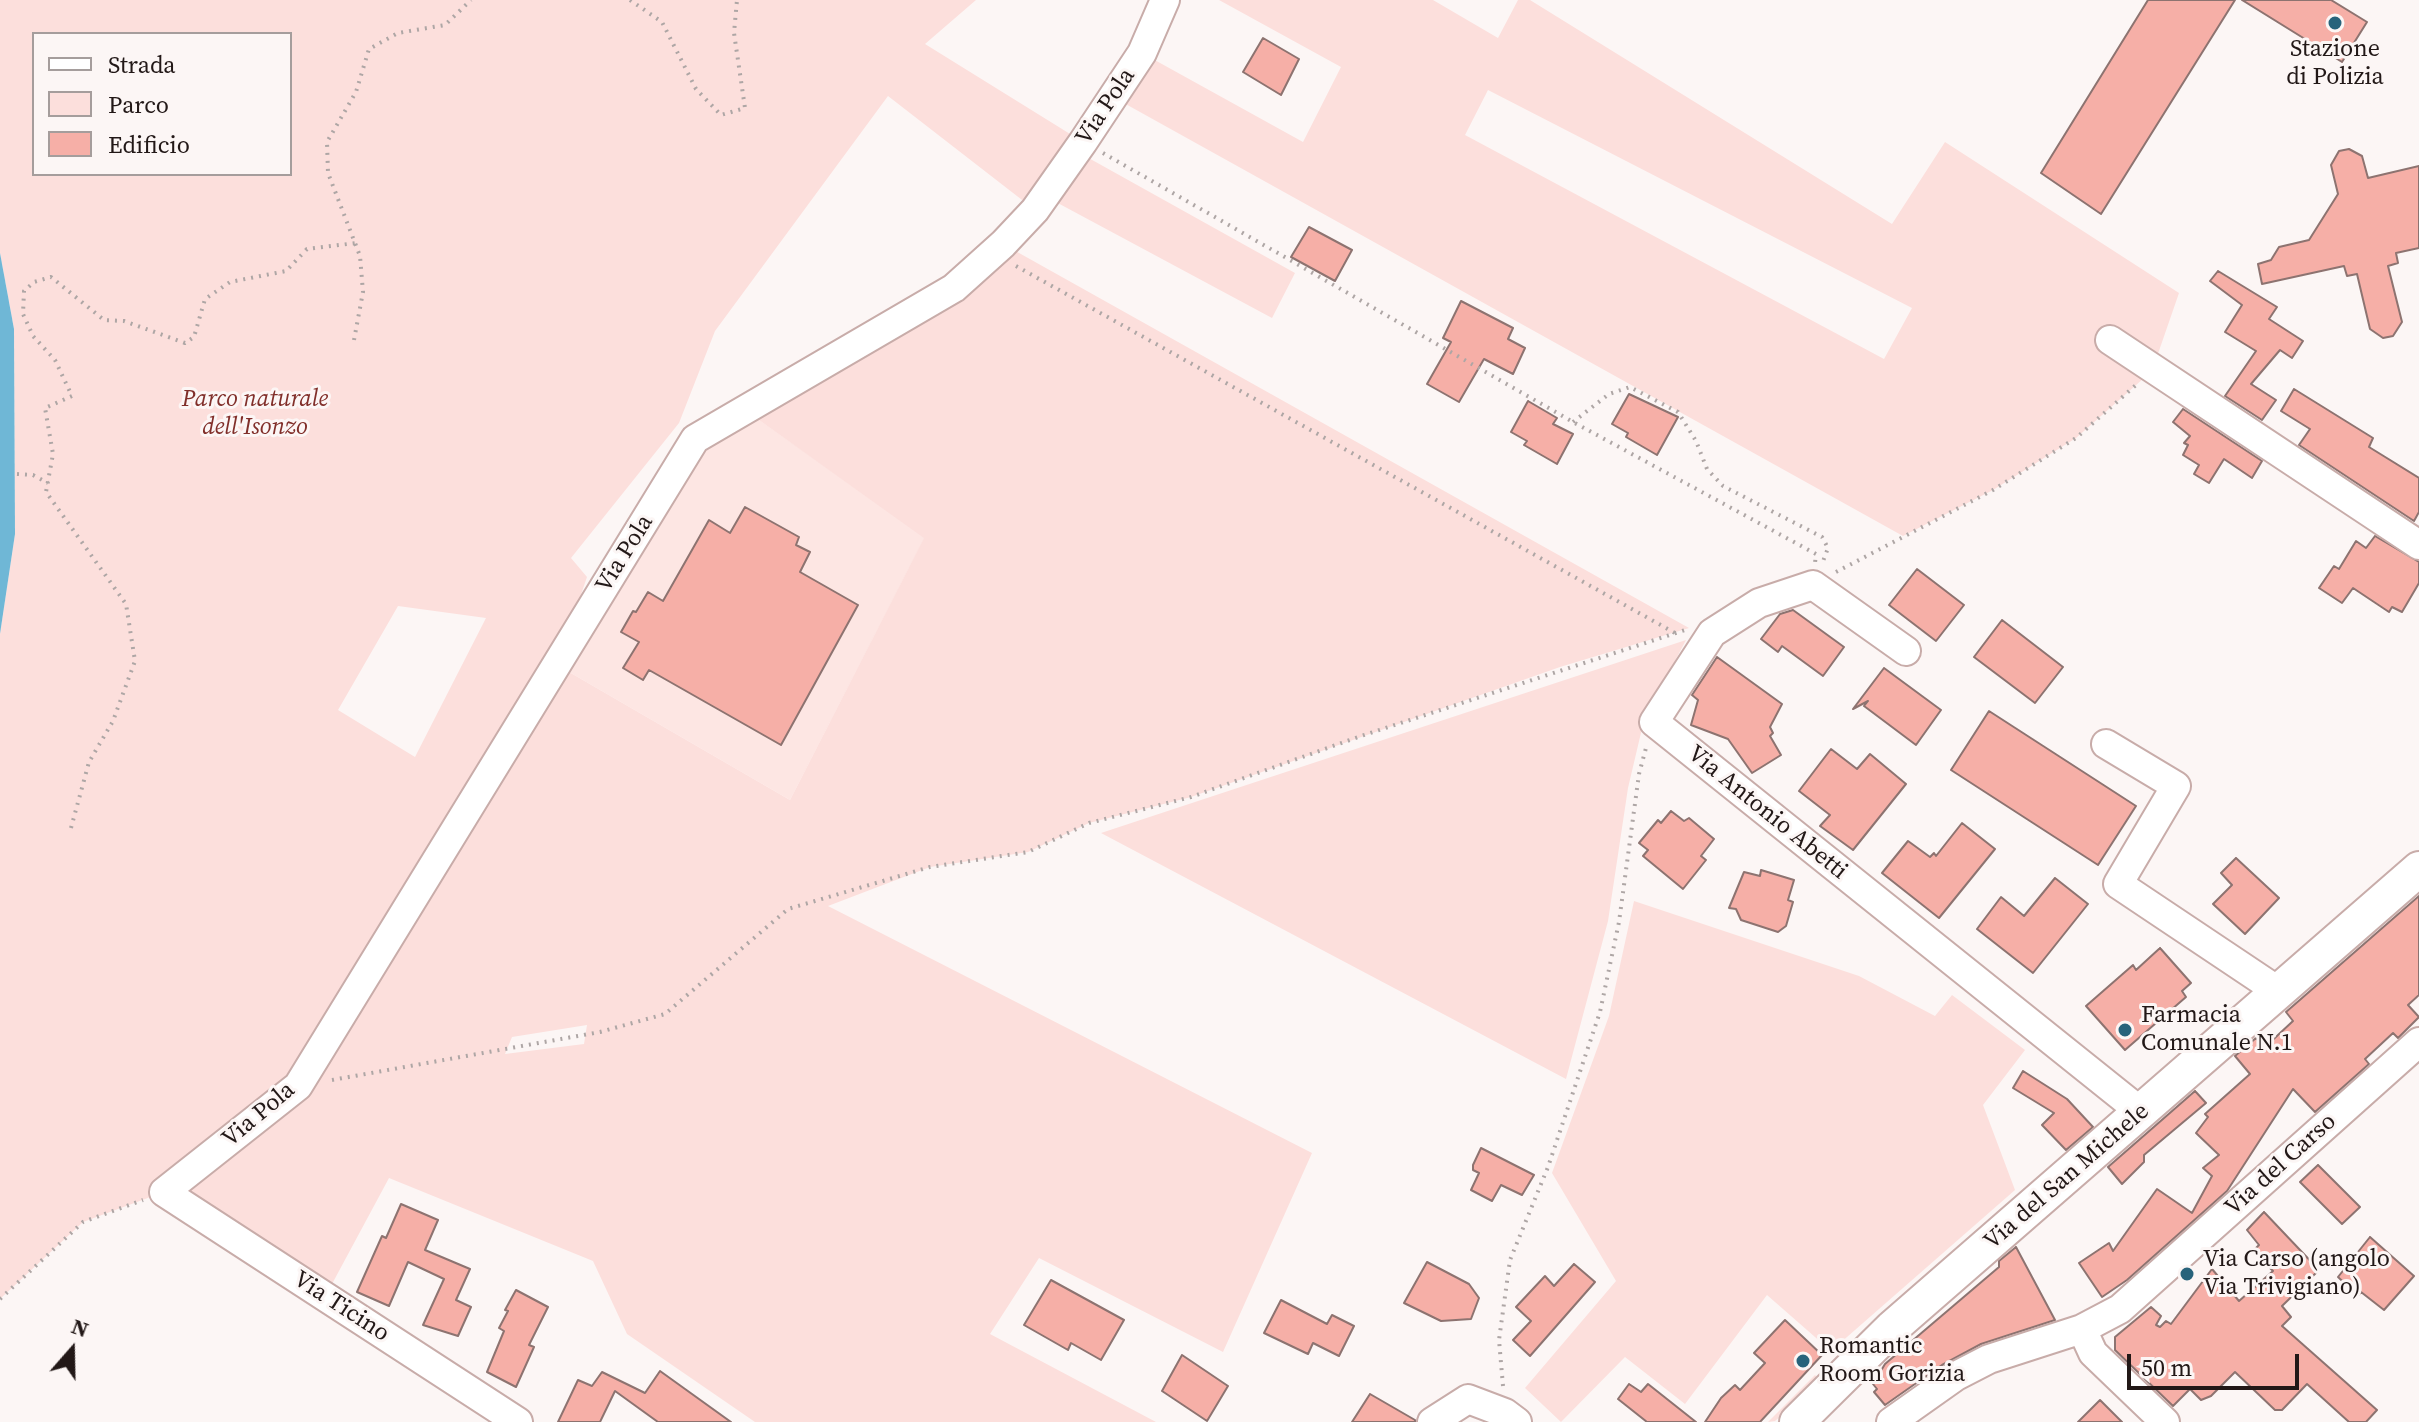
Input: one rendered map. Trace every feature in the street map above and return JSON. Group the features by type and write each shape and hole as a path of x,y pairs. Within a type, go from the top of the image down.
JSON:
{"main road":[{"name":"Via del San Michele","path":"1797,1422 1892,1328 2419,869"},
{"name":"Via del San Michele","path":"1829,1422 1857,1364"}],"street":[{"name":"Via Pola","path":"164,1192 298,1086 695,439 954,288 993,253 1035,210 1083,142 1142,53 1165,0"},
{"path":"2110,340 2152,371 2419,545"},
{"path":"1654,722 1712,633 1759,603 1813,585 1906,651"},
{"name":"Via Antonio Abetti","path":"1654,722 2141,1112"},
{"path":"2106,744 2176,786 2118,884 2278,991"},
{"name":"Via del Carso","path":"1891,1422 1956,1376 1989,1359 2082,1329 2120,1309 2419,1042"},
{"name":"Via Ticino","path":"164,1192 518,1422"},
{"path":"2082,1329 2093,1353 2165,1422"},
{"path":"1432,1422 1468,1399 1511,1417"}],"path":[{"path":"354,340 363,292 356,243 328,173 327,142 356,92 369,49 398,33 445,25 471,0"},
{"path":"630,0 662,22 696,89 721,115 745,108 734,33 737,0"},
{"path":"1083,142 1573,422 1816,554 1813,585"},
{"path":"71,828 89,762 113,721 135,661 126,604 46,492 53,454 45,408 72,396 55,360 33,336 23,314 24,291 34,282 51,277 104,320 124,321 185,343 194,337 205,299 230,282 286,271 307,249 356,243"},
{"path":"993,253 1675,633"},
{"path":"1813,585 2005,483 2076,438 2152,371"},
{"path":"1573,422 1609,394 1630,387 1678,412 1696,441 1707,469 1723,486 1822,537 1828,548 1813,585"},
{"path":"17,474 33,475 48,483"},
{"path":"298,1086 600,1032 665,1014 788,909 930,867 1028,852 1089,823 1191,797 1361,736 1689,628"},
{"path":"1511,1417 1499,1340 1510,1260 1548,1167 1600,1012 1619,922 1639,774 1654,722"},
{"path":"0,1299 83,1222 164,1192"}],"shaded area":[{"path":"745,410 925,537 790,800 557,665 695,439"}],"green space":[{"name":"Parco naturale dell'Isonzo","path":"0,0 976,0 925,44 1083,142 1035,210 888,96 715,331 679,423 571,558 587,577 557,665 790,800 924,538 745,410 1003,244 1689,628 1560,667 1191,797 1089,823 1028,852 930,867 828,906 1312,1153 1223,1352 1039,1258 990,1334 1156,1422 755,1422 627,1334 593,1261 389,1178 325,1297 164,1192 83,1222 0,1299 0,634 15,534 14,329 0,253","holes":["398,606 486,618 415,757 338,710","587,1025 584,1044 505,1054 512,1037"]},
{"path":"1219,0 1433,0 1498,38 1518,0 1530,0 1892,224 1945,142 2179,293 2152,371 2076,438 1993,490 1903,536 1113,97 1142,53 1303,142 1341,67","holes":["1488,90 1912,308 1884,359 1465,135"]},
{"path":"1085,156 1295,273 1272,318 1054,201"},
{"path":"1686,640 1644,720 1628,788 1608,921 1566,1079 1101,833"},
{"path":"1634,901 1859,976 1935,1016 1952,995 2025,1050 1983,1105 2015,1190 1831,1351 1767,1295 1685,1404 1625,1357 1561,1422 1525,1388 1616,1281 1552,1173 1609,1016"},
{"path":"1815,1375 1821,1382 1775,1421 1768,1422"}],"water":[{"path":"0,253 14,329 15,534 0,634"}],"building":[{"path":"2148,0 2235,0 2101,214 2041,173"},
{"path":"2242,0 2331,0 2367,22 2342,62"},
{"path":"1263,38 1299,59 1281,95 1243,72"},
{"path":"2349,149 2362,156 2368,178 2419,166 2419,248 2396,253 2398,263 2388,266 2402,322 2393,336 2383,338 2370,329 2357,274 2347,276 2344,266 2262,284 2258,264 2271,260 2279,247 2309,240 2338,194 2331,165 2339,151"},
{"path":"1309,227 1352,250 1335,281 1291,257"},
{"path":"2218,271 2277,307 2269,319 2303,341 2292,358 2280,350 2251,384 2276,400 2262,420 2225,396 2256,351 2225,332 2242,305 2210,281"},
{"path":"1461,301 1513,328 1508,339 1525,348 1513,374 1484,359 1459,402 1427,384 1451,342 1443,338"},
{"path":"2294,389 2373,438 2369,447 2419,478 2419,512 2414,521 2299,445 2310,429 2281,411"},
{"path":"1629,394 1678,417 1657,455 1626,437 1628,433 1612,424"},
{"path":"1528,401 1557,418 1553,424 1573,434 1557,464 1524,445 1527,441 1511,432"},
{"path":"2183,409 2262,461 2252,478 2224,459 2209,483 2194,474 2199,465 2183,455 2188,445 2184,443 2190,436 2173,422"},
{"path":"745,507 799,537 796,545 810,552 800,572 858,605 781,745 649,670 643,680 623,668 639,642 621,632 633,611 636,612 648,592 663,601 709,520 730,533"},
{"path":"2375,536 2419,562 2419,583 2402,612 2392,607 2389,612 2353,588 2342,603 2319,588 2334,566 2339,569 2356,541 2366,548"},
{"path":"1917,569 1964,605 1936,641 1889,605"},
{"path":"1793,610 1844,647 1823,676 1782,646 1778,652 1761,639 1780,614"},
{"path":"2002,620 2063,667 2035,703 1974,657"},
{"path":"1717,657 1782,704 1770,727 1773,733 1770,736 1781,755 1752,773 1728,739 1691,725 1698,700 1692,695"},
{"path":"1884,668 1941,710 1916,745 1864,706 1868,701 1853,709"},
{"path":"1989,711 2136,806 2098,865 1951,770"},
{"path":"1831,749 1857,769 1870,754 1906,784 1853,850 1820,826 1830,815 1799,791"},
{"path":"1671,811 1684,821 1689,818 1714,839 1701,856 1706,860 1683,889 1643,856 1648,850 1639,843 1658,820 1661,823"},
{"path":"1962,823 1995,849 1939,918 1882,873 1908,841 1930,857 1934,853 1936,856"},
{"path":"2236,858 2279,898 2245,934 2213,904 2232,885 2221,873"},
{"path":"1761,870 1794,880 1788,900 1793,902 1786,926 1778,932 1741,920 1736,909 1729,908 1744,872 1760,876"},
{"path":"2055,878 2088,904 2033,973 1977,929 2001,897 2024,916"},
{"path":"2419,896 2419,995 2408,1005 2419,1017 2398,1038 2393,1033 2365,1059 2369,1064 2315,1112 2293,1089 2227,1191 2127,1280 2102,1297 2079,1263 2109,1243 2113,1251 2157,1189 2192,1213 2212,1176 2203,1168 2219,1155 2196,1133 2208,1117 2205,1114 2250,1074 2235,1056 2256,1038 2264,1048 2293,1021 2286,1012"},
{"path":"2160,948 2191,983 2182,991 2186,997 2125,1050 2086,1006 2133,965 2136,970"},
{"path":"2023,1071 2067,1099 2093,1127 2066,1150 2042,1125 2054,1113 2013,1088"},
{"path":"2195,1091 2206,1103 2144,1155 2144,1162 2122,1184 2108,1167"},
{"path":"1481,1148 1534,1175 1522,1195 1501,1185 1492,1201 1471,1190 1479,1173 1473,1170 1473,1165"},
{"path":"2318,1165 2360,1207 2342,1224 2300,1182"},
{"path":"401,1204 438,1220 425,1250 470,1269 456,1300 471,1307 458,1336 423,1325 444,1279 408,1262 389,1306 357,1292 382,1236 386,1238"},
{"path":"2264,1212 2319,1270 2282,1306 2291,1317 2282,1326 2377,1410 2366,1422 2349,1422 2307,1384 2282,1410 2275,1410 2235,1372 2211,1396 2201,1400 2190,1389 2173,1406 2115,1350 2115,1337 2151,1307 2161,1316 2156,1325 2160,1327 2166,1321 2171,1324 2212,1269 2239,1301 2273,1271 2253,1251 2259,1245 2247,1230"},
{"path":"2370,1237 2414,1276 2384,1310 2361,1292 2358,1296 2338,1277"},
{"path":"2016,1247 2055,1320 1981,1344 1942,1365 1885,1405 1874,1392 1877,1389 1873,1384 1885,1364 1999,1267 1999,1261"},
{"path":"1427,1262 1469,1284 1479,1298 1471,1319 1441,1321 1404,1303"},
{"path":"1574,1264 1595,1282 1530,1356 1513,1340 1531,1321 1516,1307 1545,1276 1554,1286"},
{"path":"1051,1280 1124,1320 1101,1360 1071,1343 1068,1350 1024,1325"},
{"path":"516,1290 548,1307 529,1345 534,1347 516,1387 487,1372 504,1331 499,1328 508,1311 505,1310"},
{"path":"1281,1300 1327,1324 1332,1315 1354,1326 1339,1356 1313,1343 1308,1354 1264,1333"},
{"path":"1785,1320 1822,1355 1760,1422 1705,1422 1721,1398 1735,1385 1740,1390 1765,1363 1754,1353"},
{"path":"1182,1355 1228,1386 1207,1421 1162,1391"},
{"path":"660,1371 731,1422 658,1422 615,1391 600,1422 558,1422 578,1380 592,1386 602,1372 645,1393"},
{"path":"1629,1384 1641,1392 1648,1384 1696,1422 1647,1422 1618,1399"},
{"path":"1370,1394 1415,1420 1415,1422 1352,1422"},
{"path":"2100,1400 2122,1422 2078,1422"}],"place":[{"name":"Stazione di Polizia","path":"2335,23"},
{"name":"Farmacia Comunale N.1","path":"2125,1030"},
{"name":"Via Carso (angolo Via Trivigiano)","path":"2187,1274"},
{"name":"Romantic Room Gorizia","path":"1803,1361"}]}
